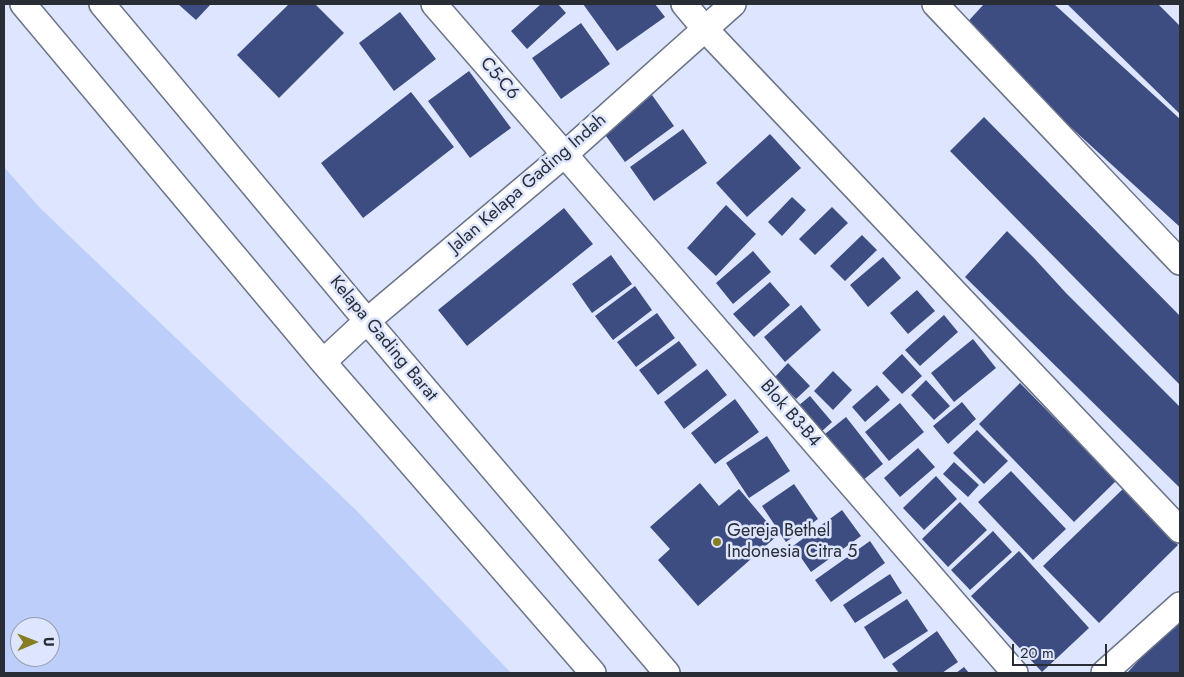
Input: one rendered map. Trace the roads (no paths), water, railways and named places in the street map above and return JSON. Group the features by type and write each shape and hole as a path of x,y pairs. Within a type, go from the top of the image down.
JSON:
{"street":[{"path":"22,4 323,362 593,673"},
{"name":"Kelapa Gading Barat","path":"102,4 367,321 667,673"},
{"name":"C5-C6","path":"434,4 564,155"},
{"path":"684,4 705,29 1180,530"},
{"name":"Jalan Kelapa Gading Indah","path":"323,362 367,321 564,155 733,4"},
{"path":"935,4 1180,262"},
{"name":"Blok B3-B4","path":"564,155 1015,673"},
{"path":"1104,673 1180,605"}],"place":[{"name":"Gereja Bethel Indonesia Citra 5","path":"717,542"}]}
